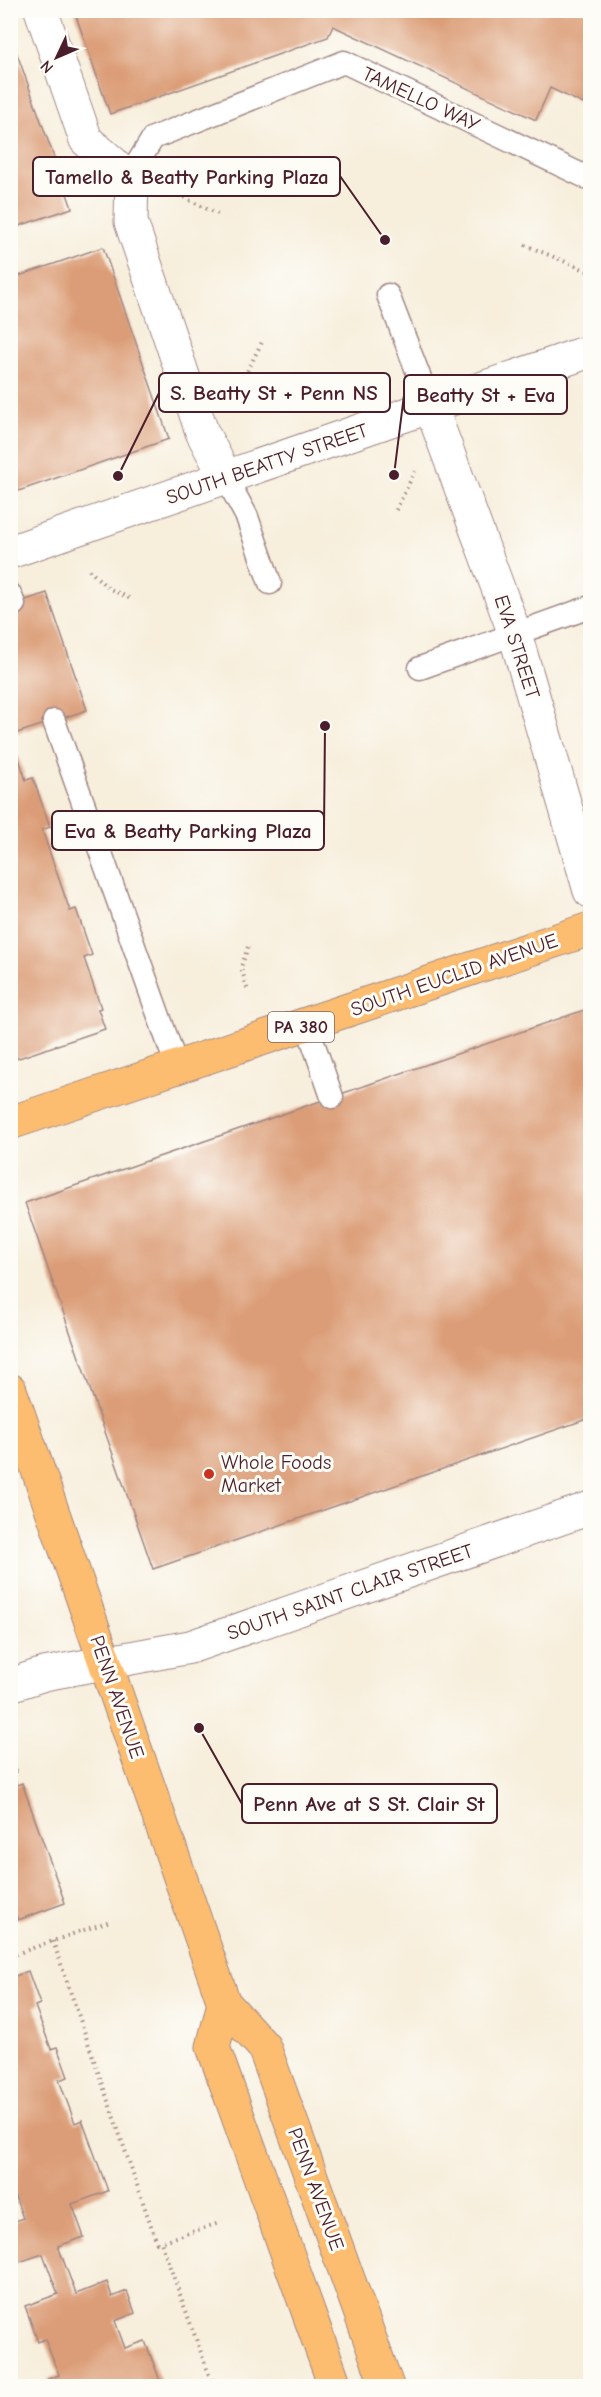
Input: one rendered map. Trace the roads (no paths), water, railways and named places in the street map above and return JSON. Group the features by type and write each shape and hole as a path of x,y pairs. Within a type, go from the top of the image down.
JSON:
{"main road":[{"name":"SOUTH EUCLID AVENUE","path":"10,1123 591,929"},
{"name":"PENN AVENUE","path":"10,1390 225,2003 264,2047 387,2386"},
{"path":"225,2003 213,2047 335,2386"}],"street":[{"path":"41,10 87,140 135,174 131,222 202,432 226,478"},
{"name":"SOUTH BEATTY STREET","path":"10,552 591,351"},
{"name":"EVA STREET","path":"431,407 515,634 591,891"},
{"name":"SOUTH SAINT CLAIR STREET","path":"10,1685 44,1674 190,1647 591,1508"}],"lane":[{"name":"TAMELLO WAY","path":"135,174 153,138 344,62 591,179"},
{"path":"388,295 431,407"},
{"path":"226,478 247,517 270,583"},
{"path":"420,668 591,607"},
{"path":"54,721 177,1067"},
{"path":"307,1025 332,1097"}],"place":[{"name":"Tamello & Beatty Parking Plaza","path":"385,240"},
{"name":"Beatty St + Eva","path":"394,475"},
{"name":"S. Beatty St + Penn NS","path":"118,476"},
{"name":"Eva & Beatty Parking Plaza","path":"325,726"},
{"name":"Whole Foods Market","path":"209,1474"},
{"name":"Penn Ave at S St. Clair St","path":"199,1728"}]}
